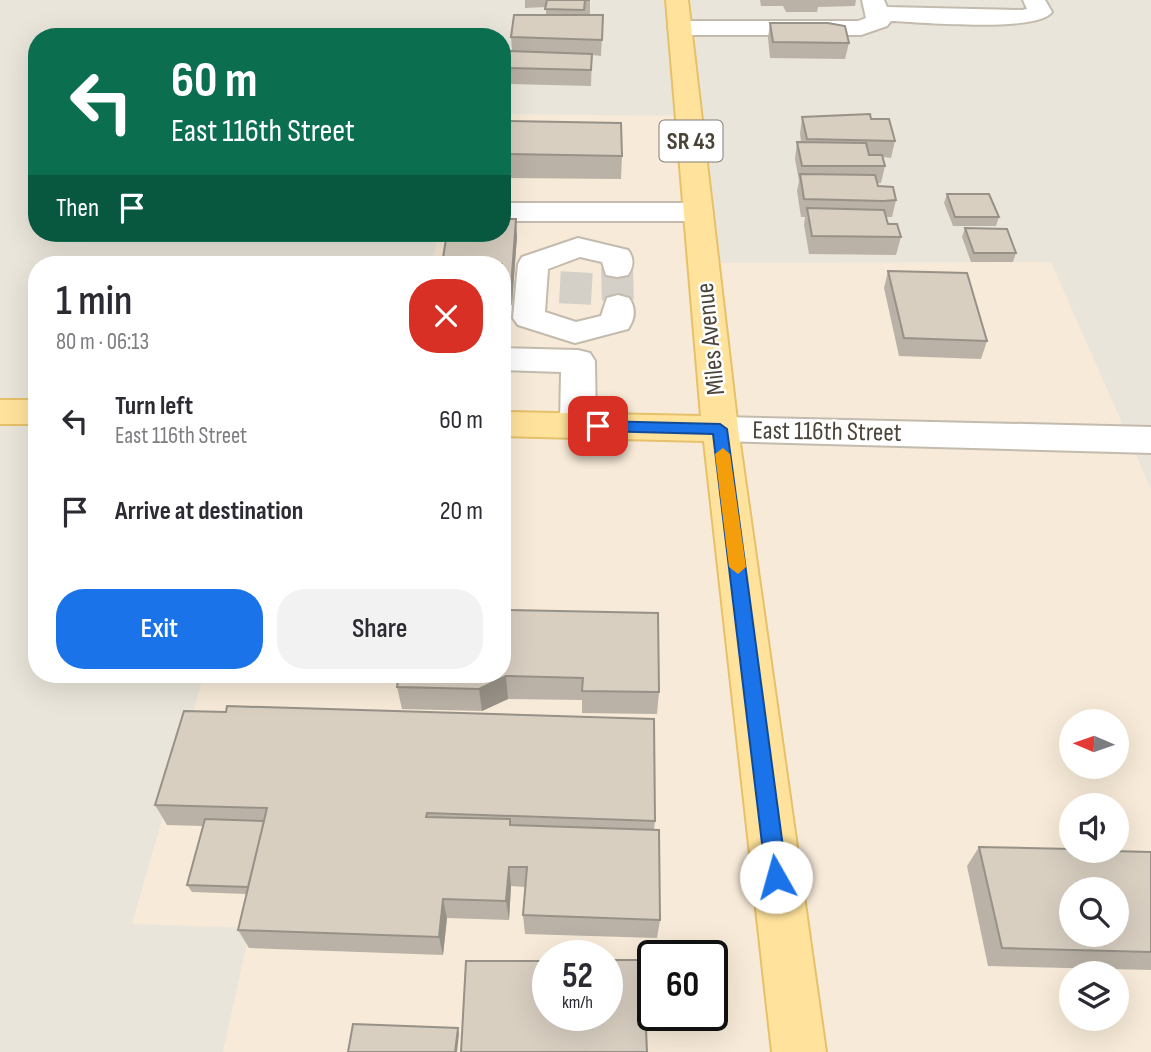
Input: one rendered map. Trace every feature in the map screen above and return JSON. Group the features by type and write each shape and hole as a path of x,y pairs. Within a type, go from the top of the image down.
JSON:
{"main road":[{"name":"Miles Avenue","path":"677,0 720,429 799,1052"},
{"path":"0,412 28,412"},
{"name":"East 116th Street","path":"511,424 720,429"}],"street":[{"path":"680,28 862,28 879,21 874,7 1023,17 1040,12 1034,0"},
{"path":"511,212 698,212"},
{"path":"578,212 578,257"},
{"path":"576,332 528,318 533,264 578,257 617,256 617,268"},
{"path":"511,356 576,332 617,322 618,305"},
{"path":"576,332 578,426"},
{"name":"East 116th Street","path":"720,429 1151,440"}],"shaded area":[{"path":"0,0 1151,0 1151,1052 0,1052"},
{"path":"511,114 689,116 704,263 1051,262 1151,489 1151,1052 223,1052 250,928 132,924 201,683 511,683 511,256 434,256 436,242 511,242"}],"building":[{"path":"547,0 585,0 584,10 545,9"},
{"path":"514,15 603,15 602,40 511,37"},
{"path":"770,23 828,23 845,26 849,43 773,42"},
{"path":"511,51 592,54 591,70 511,68"},
{"path":"870,114 871,119 889,119 895,141 807,139 802,117"},
{"path":"511,121 621,123 622,156 511,154"},
{"path":"797,142 866,143 869,155 882,155 885,166 802,166"},
{"path":"800,174 875,175 878,186 893,187 896,200 804,199"},
{"path":"947,194 989,194 999,217 955,217"},
{"path":"807,208 884,210 888,224 897,224 901,237 812,236"},
{"path":"511,219 516,219 511,287 511,256 443,256 446,242 511,242"},
{"path":"965,228 1007,229 1016,253 974,253"},
{"path":"888,271 967,273 987,341 904,338"},
{"path":"511,610 658,613 659,692 582,691 583,678 511,676"},
{"path":"398,683 491,683 479,689 397,687"},
{"path":"227,706 654,719 655,821 427,813 426,817 510,819 510,825 659,830 660,920 523,915 527,867 509,867 506,901 443,899 439,937 238,930 267,808 155,805 184,711 226,712"},
{"path":"205,819 264,821 248,887 187,885"},
{"path":"979,847 1059,849 1059,863 1129,863 1129,851 1151,852 1151,952 1002,948"},
{"path":"623,960 637,960 637,1031 646,1031 647,1052 461,1052 466,961 532,961 532,1031 623,1031"},
{"path":"353,1024 458,1028 455,1052 348,1052"}],"tunnel":[{"path":"575,304 577,266"},
{"path":"617,268 618,305"}],"slow traffic":[{"path":"723,454 738,567"}],"route":[{"path":"598,426 720,429 776,877"}]}
